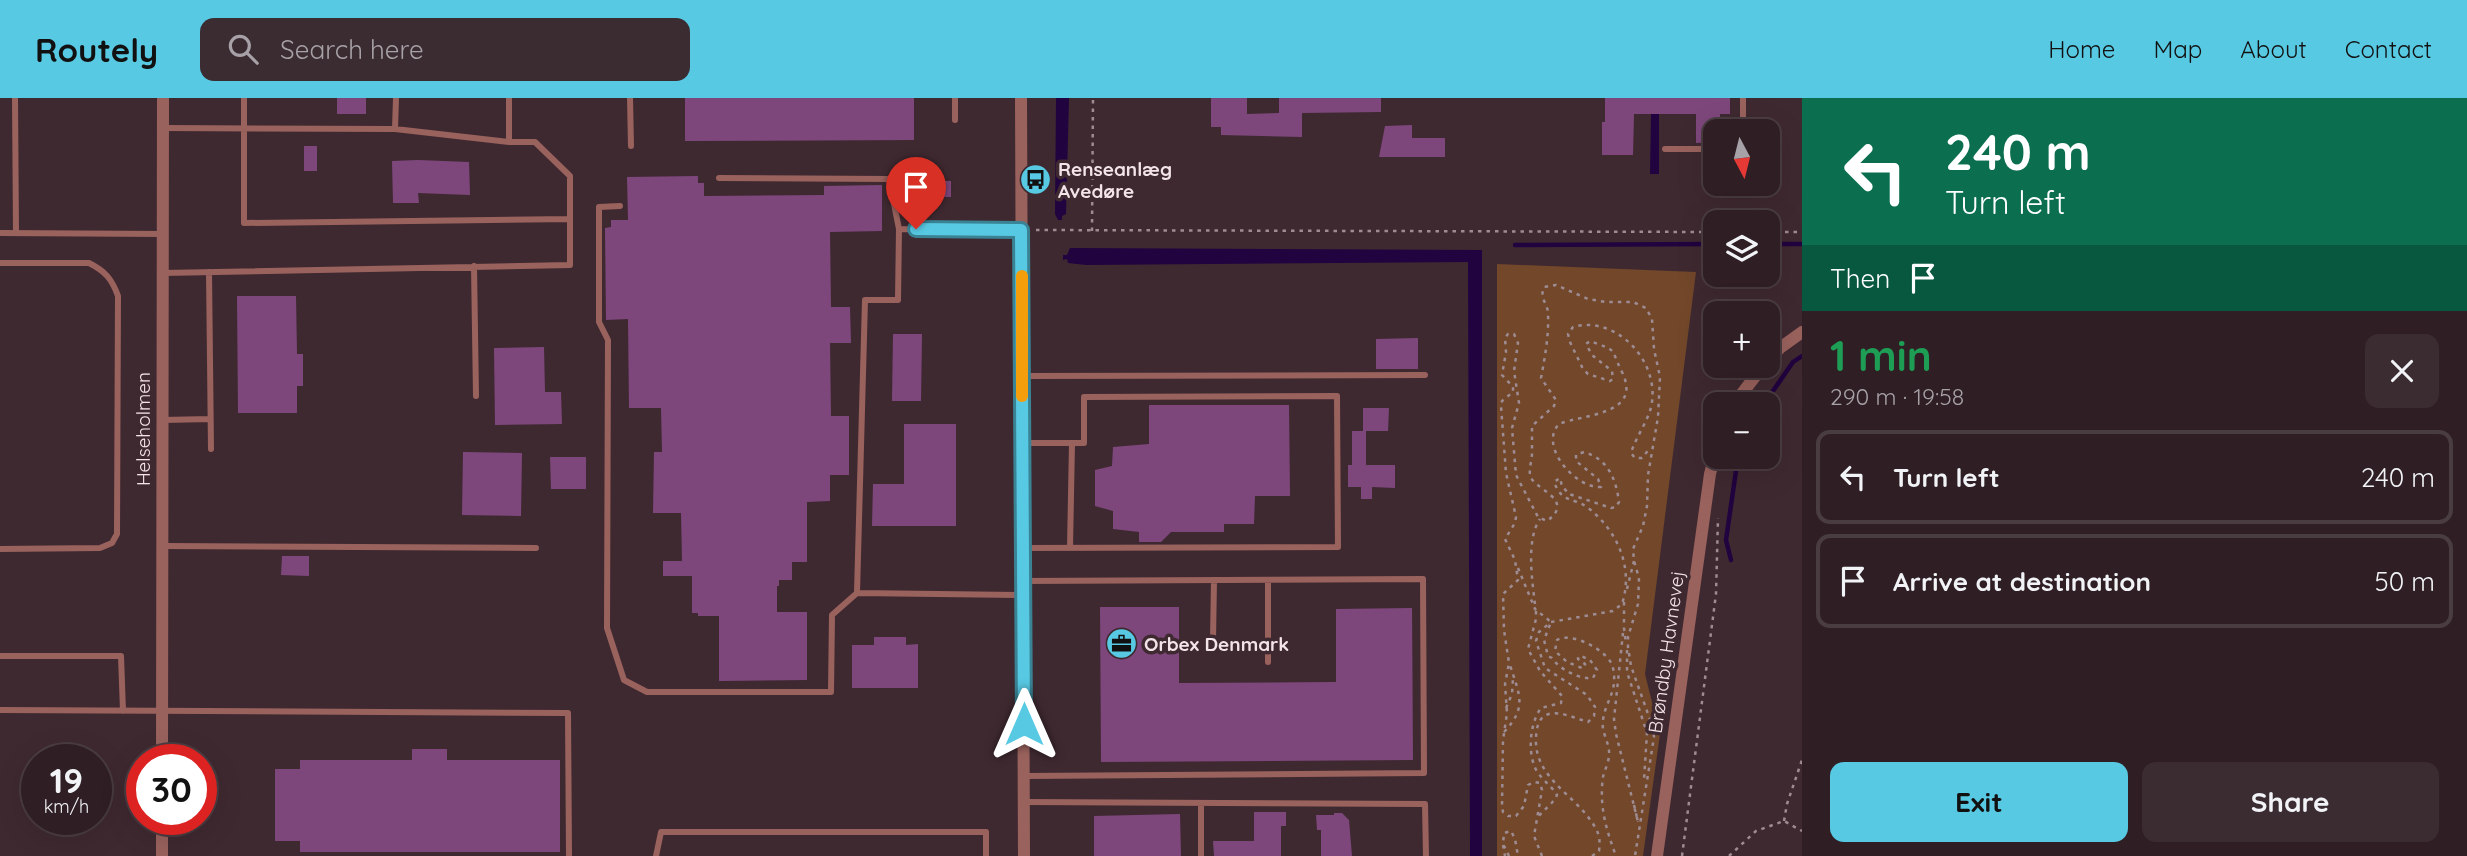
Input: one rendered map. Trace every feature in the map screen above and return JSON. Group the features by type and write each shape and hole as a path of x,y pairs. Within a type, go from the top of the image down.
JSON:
{"street":[{"name":"Helseholmen","path":"162,744 163,98"},
{"path":"1021,98 1024,856"},
{"path":"1780,348 1802,332"},
{"path":"1743,392 1754,378"},
{"name":"Brøndby Havnevej","path":"1657,856 1711,469"},
{"path":"162,835 162,856"}],"lane":[{"path":"15,98 16,233"},
{"path":"244,98 244,222 570,219"},
{"path":"395,129 396,98"},
{"path":"509,98 509,142"},
{"path":"630,98 631,146"},
{"path":"955,98 955,120"},
{"path":"1743,98 1743,119"},
{"path":"163,128 395,129 509,142 535,142 570,176 570,265 163,273"},
{"path":"1665,149 1703,149"},
{"path":"719,178 889,179 899,229 898,300 865,300 858,593"},
{"path":"620,206 599,207 599,322 608,340 607,628 624,680 647,692 831,692 832,615 858,593 1023,595"},
{"path":"899,229 1021,230"},
{"path":"0,233 163,234"},
{"path":"0,263 89,263 102,270 112,281 118,296 118,310 117,534 111,543 100,548 0,549"},
{"path":"474,266 476,396"},
{"path":"209,272 211,449"},
{"path":"1022,376 1425,375"},
{"path":"1023,443 1084,443 1084,397 1337,396 1338,547 1023,548"},
{"path":"163,419 210,419"},
{"path":"1070,548 1072,443"},
{"path":"163,546 536,548"},
{"path":"1023,581 1423,579 1424,773 1024,776"},
{"path":"1213,580 1213,640"},
{"path":"1268,580 1268,662"},
{"path":"0,656 121,656 123,711"},
{"path":"0,710 568,713 569,856"},
{"path":"1024,802 1425,804 1426,856"},
{"path":"1201,803 1201,856"},
{"path":"656,856 661,832 986,832 986,856"}],"path":[{"path":"1092,231 1093,98"},
{"path":"1021,230 1703,232"},
{"path":"1780,232 1802,232"},
{"path":"1551,622 1535,609 1505,539 1516,517 1506,473 1502,416 1502,401 1513,392 1513,387 1502,376 1505,338 1508,334 1514,334 1518,343 1514,372 1519,403 1512,428 1516,475 1541,518 1547,520 1552,517 1557,505 1555,497 1531,480 1530,474 1532,426 1554,406 1556,400 1541,377 1548,317 1548,310 1542,300 1544,287 1556,285 1588,299 1633,302 1646,308 1652,319 1654,349 1660,377 1647,506 1643,526 1635,540 1630,583 1625,596 1618,609 1551,622 1539,632 1536,641 1545,668 1587,695 1596,712 1588,722 1558,712 1543,717 1537,738 1541,764 1554,783 1598,831 1603,856"},
{"path":"1639,825 1619,750 1614,719 1624,626 1623,553 1617,540 1586,507 1560,495 1554,482 1560,478 1562,486 1569,494 1605,507 1618,505 1617,488 1602,459 1584,452 1576,455 1576,461 1601,483 1601,487 1581,483 1574,478 1555,452 1553,436 1559,424 1616,407 1625,397 1626,389 1617,356 1607,346 1590,341 1586,344 1592,355 1612,371 1613,379 1604,380 1588,374 1570,342 1569,334 1573,327 1580,324 1608,327 1623,335 1637,351 1648,371 1652,401 1631,453 1635,458 1642,458 1652,445"},
{"path":"1682,856 1716,594 1718,516"},
{"path":"1536,820 1543,809 1553,804 1557,795 1533,764 1531,742 1536,714 1541,708 1561,703 1562,695 1541,671 1528,649 1536,619 1531,559 1532,532 1541,518"},
{"path":"1504,732 1516,719 1521,701 1509,663 1502,607 1503,594 1518,580 1515,560"},
{"path":"1633,561 1639,578 1638,604 1628,637 1630,666 1654,737 1635,856"},
{"path":"1551,622 1546,630 1545,648 1556,665 1588,680 1596,674 1594,664 1586,658 1578,657 1585,667 1581,668 1567,662 1555,651 1557,640 1562,636 1593,647 1606,656 1613,666 1615,686 1602,721 1609,753 1603,779 1602,815 1616,856"},
{"path":"1624,626 1626,672 1647,733 1645,785"},
{"path":"1509,663 1505,684 1503,812 1508,816 1520,813 1528,785 1540,783 1542,790 1534,836 1540,856"},
{"path":"1506,708 1512,694 1513,676"},
{"path":"1784,821 1802,760"},
{"path":"1729,856 1756,831 1784,821 1802,831"},
{"path":"1507,856 1503,844 1504,833 1511,831 1518,856"},
{"path":"1592,856 1599,851 1600,846"}],"shaded area":[{"path":"1056,98 1069,98 1066,214 1062,216 1062,220 1058,220 1055,214"},
{"path":"1651,114 1659,114 1659,174 1650,174"},
{"path":"1070,248 1482,250 1482,856 1470,856 1468,262 1086,265 1063,260 1063,255 1067,255"},
{"path":"1497,264 1696,272 1645,674 1660,734 1643,856 1497,856"}],"building":[{"path":"337,98 366,98 366,114 337,114"},
{"path":"685,98 914,98 914,140 685,141"},
{"path":"1211,98 1247,98 1247,114 1279,113 1279,98 1381,98 1381,112 1302,113 1302,137 1221,135 1221,127 1211,127"},
{"path":"1605,98 1730,98 1730,114 1720,114 1720,119 1703,119 1703,143 1696,143 1696,114 1634,114 1633,155 1602,155 1602,122 1605,122"},
{"path":"1412,125 1412,138 1445,138 1445,157 1379,157 1385,126"},
{"path":"304,146 317,146 317,171 304,171"},
{"path":"392,161 469,162 470,195 418,193 419,203 393,203"},
{"path":"698,176 698,183 704,183 704,196 824,195 824,186 882,185 882,231 830,232 831,307 850,307 851,343 830,343 831,416 849,416 849,475 830,475 830,501 807,502 807,562 792,562 792,580 779,580 777,586 777,612 807,612 807,680 719,681 719,616 698,616 698,613 692,613 692,576 663,576 663,561 682,561 681,513 653,513 654,452 662,452 661,408 629,408 628,319 606,320 605,228 611,227 611,220 628,220 627,177"},
{"path":"931,181 951,181 951,197 931,197"},
{"path":"237,296 296,296 297,354 303,354 303,386 297,386 297,413 238,413"},
{"path":"893,334 922,334 921,401 892,401"},
{"path":"1418,338 1418,369 1376,369 1376,339"},
{"path":"544,347 545,392 561,392 562,424 495,425 494,348"},
{"path":"1149,405 1289,405 1290,496 1255,496 1254,524 1224,524 1224,532 1171,532 1161,542 1139,542 1139,532 1113,529 1113,511 1095,506 1095,470 1112,466 1113,447 1149,444"},
{"path":"1363,408 1389,408 1388,431 1363,431"},
{"path":"904,424 956,424 956,526 872,526 873,484 904,484"},
{"path":"1352,431 1366,431 1366,465 1395,465 1395,488 1372,487 1372,499 1361,499 1361,487 1348,487 1348,465 1352,465"},
{"path":"463,452 522,453 521,516 462,515"},
{"path":"550,457 586,457 586,489 551,489"},
{"path":"282,556 309,556 309,576 281,575"},
{"path":"1100,607 1179,607 1179,683 1336,682 1336,609 1412,608 1413,760 1101,762"},
{"path":"874,637 906,637 906,645 918,644 918,688 852,688 852,645 874,645"},
{"path":"412,749 447,749 447,760 560,760 560,852 300,852 300,841 275,841 275,769 300,769 300,760 412,760"},
{"path":"1254,812 1286,812 1286,826 1281,826 1281,856 1214,856 1213,841 1254,841"},
{"path":"1342,813 1349,820 1352,856 1321,856 1321,830 1317,830 1316,815"},
{"path":"1180,814 1181,856 1094,856 1094,816"}],"waterway":[{"path":"1515,245 1703,244"},
{"path":"1780,244 1802,244"},
{"path":"1772,392 1793,362 1802,356"},
{"path":"1731,560 1726,540 1736,469"}],"slow traffic":[{"path":"1022,276 1022,396"}],"place":[{"name":"Renseanlæg Avedøre","path":"1035,180"},
{"name":"Orbex Denmark","path":"1121,644"}],"route":[{"path":"916,229 1021,230 1024,724"}]}
